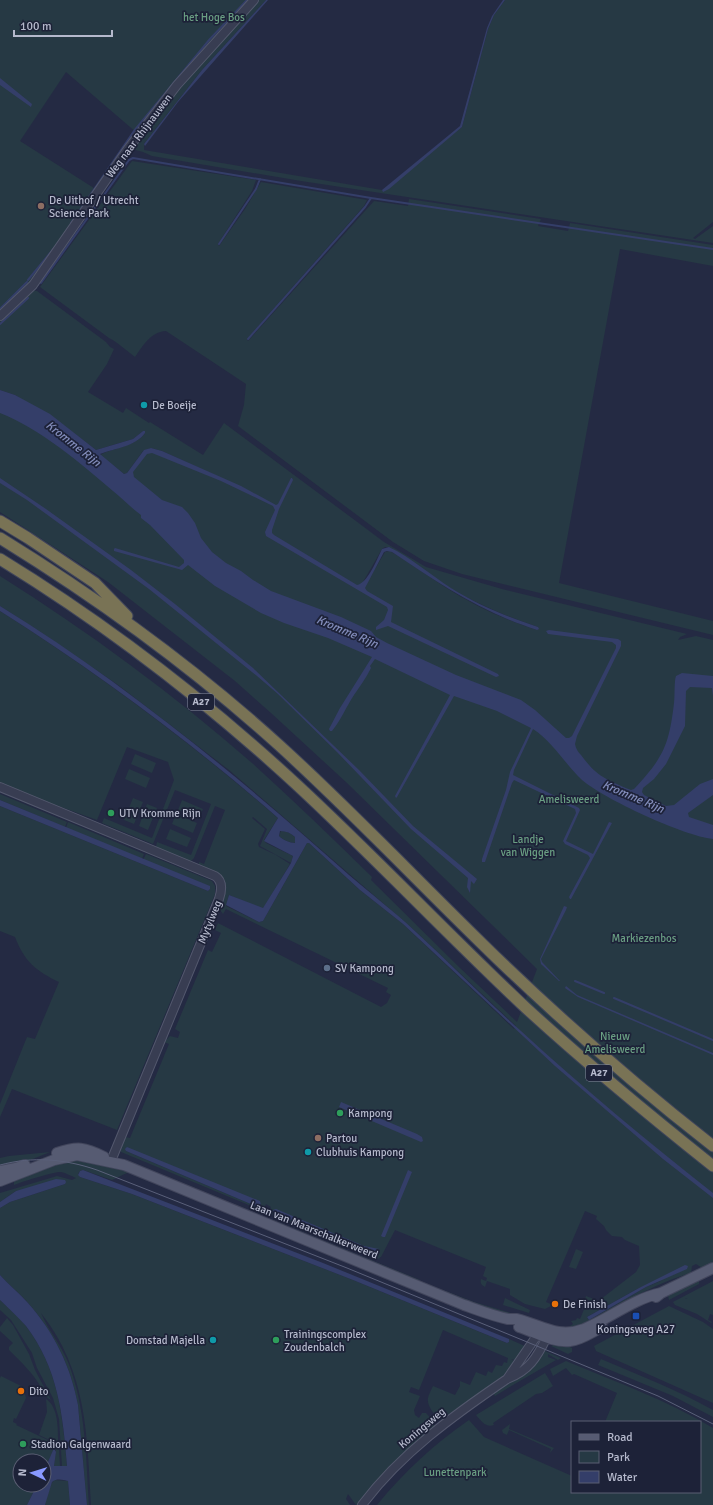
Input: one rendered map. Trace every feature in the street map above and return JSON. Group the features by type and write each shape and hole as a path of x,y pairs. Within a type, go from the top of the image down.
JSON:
{"highway":[{"name":"A27","path":"0,521 41,546 96,583 146,636"},
{"name":"A27","path":"0,538 73,584 146,636 227,700 325,788 540,1000 620,1070 713,1146"},
{"name":"A27","path":"0,559 60,598 192,694 246,740 340,826 527,1009 616,1087 713,1166"}],"main road":[{"name":"Laan van Maarschalkerweerd","path":"0,1171 16,1168 73,1148 90,1149 111,1161"},
{"name":"Laan van Maarschalkerweerd","path":"0,1181 54,1160 77,1154 111,1161 124,1165 464,1305 508,1319 516,1319 543,1333"},
{"path":"543,1333 558,1340 571,1341 584,1332 652,1300 661,1293 713,1268"}],"street":[{"name":"Weg naar Rhijnauwen","path":"0,316 33,285 128,150 177,85 254,0"},
{"name":"Mytylweg","path":"0,788 210,873 220,881 221,891 219,899 111,1161"},
{"name":"Koningsweg","path":"362,1505 391,1471 412,1450 467,1407 507,1379 518,1375 528,1367 539,1353 543,1333"}],"green space":[{"name":"De Uithof / Utrecht Science Park","path":"0,0 253,0 137,133 66,72 20,141 97,190 38,275 0,313"},
{"path":"256,0 266,0 202,70 144,144 144,150 382,191 462,127 488,29 494,15 505,0 713,0 713,222 693,238 695,239 713,226 713,243 301,181 152,156 132,149 159,110"},
{"path":"132,161 256,180 252,191 218,244 219,246 245,209 261,182 367,200 364,206 247,339 248,341 374,201 408,206 409,199 541,219 538,226 568,231 570,223 713,245 713,266 620,249 559,583 713,621 713,635 462,574 424,561 393,542 238,426 244,405 246,384 166,331 160,332 151,337 135,357 40,287"},
{"path":"31,290 37,291 114,349 107,364 88,392 123,413 126,408 203,455 224,423 384,542 426,567 502,589 687,634 680,637 678,640 696,636 713,640 713,1265 704,1269 696,1264 692,1266 691,1273 662,1283 581,1327 571,1329 570,1326 573,1324 571,1321 576,1320 577,1318 580,1319 585,1307 583,1306 586,1296 599,1301 602,1300 601,1299 636,1272 640,1265 639,1246 625,1240 622,1237 612,1236 596,1219 597,1216 585,1211 546,1302 553,1305 545,1309 525,1304 510,1295 510,1289 487,1281 485,1287 481,1284 481,1279 486,1281 487,1278 483,1276 486,1267 395,1230 379,1259 268,1213 271,1207 266,1204 263,1211 121,1152 120,1150 125,1137 130,1138 169,1044 164,1042 170,1036 178,1038 180,1032 175,1029 208,950 212,952 221,933 215,930 218,923 381,1007 387,1003 391,995 386,992 388,988 226,909 223,914 220,904 224,887 199,865 199,862 204,864 225,810 215,806 194,858 190,862 156,847 157,842 191,855 211,804 175,790 153,844 102,823 104,818 152,838 174,780 168,762 127,747 97,820 0,785 0,611 143,709 211,762 278,818 264,840 266,843 293,856 291,863 260,846 267,829 253,817 252,818 265,829 258,844 259,847 290,864 263,909 229,895 226,906 259,922 263,921 307,843 309,843 360,890 403,924 514,1029 516,1026 414,930 229,770 118,685 0,606 0,576 66,619 130,665 222,737 298,805 372,877 371,880 517,1022 537,969 347,783 235,681 108,582 0,512 0,407 119,485 148,450 217,476 162,451 151,448 143,451 127,473 124,474 100,455 130,444 141,438 145,433 143,431 133,439 96,450 63,425 15,395 0,390 0,318","holes":["385,547 391,548 462,595 494,610 538,627 537,630 501,617 467,600 390,551 385,552 366,584 363,582 382,549","126,1149 258,1207 126,1151","663,1280 646,1287 589,1320 587,1317 639,1288"]},
{"path":"135,754 156,763 152,773 131,764"},
{"path":"129,769 150,778 146,788 125,779"},
{"path":"0,794 67,822 65,827 0,800"},
{"path":"133,798 143,802 134,824 124,820"},
{"path":"182,800 203,809 199,818 178,810"},
{"path":"147,804 157,808 148,830 139,826"},
{"path":"0,806 208,891 210,889 209,886 143,860 146,854 212,881 215,886 215,894 117,1130 12,1089 0,1117 0,1104 27,1037 35,1039 59,982 37,969 27,959 22,953 15,937 0,931"},
{"path":"176,814 197,823 193,833 172,824"},
{"path":"68,822 144,854 142,859 66,828"},
{"path":"170,829 191,838 187,847 166,839"},
{"path":"281,831 288,832 295,837 296,843 289,842 279,836"},
{"path":"50,1152 23,1163 0,1169 0,1158"},
{"name":"Trainingscomplex Zoudenbalch","path":"72,1158 131,1171 112,1180 83,1170 78,1174 80,1177 132,1194 353,1280 507,1343 509,1342 509,1339 527,1347 518,1361 511,1359 516,1362 501,1378 442,1419 435,1415 428,1404 433,1386 455,1395 460,1386 460,1381 470,1385 476,1372 486,1376 488,1371 492,1373 496,1365 502,1366 504,1362 507,1363 508,1358 443,1330 419,1390 411,1387 409,1392 420,1396 414,1410 415,1415 419,1418 422,1413 426,1413 434,1422 434,1427 395,1462 358,1505 356,1505 348,1494 346,1499 350,1505 91,1505 86,1429 82,1404 68,1358 56,1335 41,1313 68,1362 74,1379 82,1415 86,1451 89,1505 87,1505 78,1405 71,1377 60,1351 46,1326 25,1299 0,1275 0,1208 10,1202 65,1184 16,1191 0,1202 0,1193 57,1176 72,1180 76,1178 63,1172 58,1172 14,1185 14,1179"},
{"path":"268,1218 420,1280 416,1282 269,1221"},
{"path":"576,1249 583,1252 576,1269 569,1267"},
{"path":"699,1279 699,1284 669,1300 668,1296 670,1294"},
{"path":"713,1281 713,1315 710,1314 708,1320 712,1322 711,1323 697,1314 675,1305 673,1302"},
{"path":"427,1284 474,1302 561,1328 475,1305 429,1287"},
{"path":"505,1298 530,1310 529,1313 503,1305"},
{"path":"0,1300 26,1326 46,1359 61,1410 67,1466 62,1466 59,1419 53,1398 37,1368 32,1353 11,1320 0,1310"},
{"path":"669,1306 703,1322 713,1329 713,1403 596,1351 594,1346"},
{"path":"7,1318 13,1325 29,1354 35,1370 51,1400 46,1397 39,1383 31,1373 9,1350 9,1347 13,1343 0,1331 0,1327"},
{"path":"564,1343 572,1348 572,1352 568,1354 551,1346 556,1344"},
{"path":"545,1351 561,1358 558,1360 548,1354 548,1357 556,1360 495,1396 493,1393 525,1374 534,1366"},
{"path":"601,1359 686,1396 713,1410 713,1417 673,1396 598,1365"},
{"name":"Lunettenpark","path":"566,1361 659,1400 696,1418 713,1428 713,1505 377,1505 420,1459 469,1420 484,1437 571,1476 571,1493 701,1493 701,1421 605,1421 617,1393 574,1374 572,1375 566,1368 553,1376 550,1369"},
{"path":"545,1373 553,1386 542,1393 536,1394 493,1423 494,1425 486,1425 476,1415"},
{"name":"Stadion Galgenwaard","path":"1,1376 23,1387 26,1398 16,1419 14,1418 13,1422 17,1424 16,1425 50,1441 59,1448 60,1466 54,1466 56,1450 46,1443 54,1449 52,1453 12,1453 12,1493 33,1493 27,1505 0,1505"},
{"path":"46,1399 56,1413 58,1444 39,1435 47,1412"},
{"path":"510,1424 509,1429 554,1448 550,1453 551,1449 509,1430 507,1435 503,1433 502,1430"},
{"path":"54,1480 68,1481 70,1505 45,1505 48,1493 52,1493"}],"water":[{"path":"266,0 268,0 178,102 145,146 144,144 202,70"},
{"path":"503,0 505,0 494,15 488,29 462,127 389,189 383,192 382,190 460,126 487,28 492,16"},
{"path":"0,78 32,104 31,107 0,85"},
{"name":"Kromme Rijn","path":"0,390 15,395 50,414 96,450 133,439 145,431 141,438 136,441 100,454 124,474 127,473 144,450 151,448 162,451 241,486 276,505 278,504 292,478 293,480 279,509 272,530 274,535 357,585 365,580 382,549 389,547 472,600 504,615 538,627 539,629 537,630 498,615 444,586 392,552 384,552 365,588 367,591 393,606 391,622 498,674 499,676 496,677 388,626 376,630 376,627 384,620 388,610 387,607 266,536 265,532 275,510 273,506 221,481 152,453 147,454 133,472 134,477 162,500 182,507 195,523 201,538 212,552 253,580 271,591 341,617 371,631 376,637 387,643 456,675 521,700 535,710 566,738 572,736 616,648 616,645 612,642 548,634 546,631 549,630 618,639 621,641 621,646 577,736 575,744 579,753 598,773 603,777 631,790 634,789 652,769 667,741 672,718 676,676 682,673 713,676 713,696 712,688 690,687 686,691 685,726 666,764 654,779 643,788 642,792 644,795 666,806 674,805 700,784 713,779 713,795 688,813 689,817 713,825 713,839 683,831 645,816 593,788 582,780 547,740 533,729 513,775 579,808 580,810 566,841 593,854 609,822 612,823 570,899 569,897 590,858 588,855 565,844 563,841 576,813 575,809 514,780 485,862 482,862 506,790 510,772 531,728 497,711 454,696 396,798 395,796 450,695 375,659 370,666 371,668 367,675 338,722 332,731 330,731 329,729 340,708 372,657 328,638 284,623 261,613 215,586 188,565 182,570 114,551 115,548 179,567 184,563 184,560 150,525 141,518 141,515 87,469 31,428 0,413"},
{"path":"0,478 131,570 253,668 359,770 413,826 477,879 474,884 471,881 470,893 467,887 468,878 411,829 337,752 278,694 149,589 27,500 0,483"},
{"path":"0,606 92,667 180,733 266,802 349,875 400,917 494,1007 568,1073 713,1193 713,1198 663,1159 555,1066 403,924 360,890 309,843 307,843 263,921 259,922 226,905 229,895 263,908 291,863 293,856 264,841 278,818 178,735 73,659 0,611","holes":["280,831 292,834 295,837 295,843 282,839 279,836"]},
{"path":"0,800 210,886 210,889 208,891 0,806"},
{"path":"564,906 567,907 566,910 541,959 559,981 541,964 540,959"},
{"path":"566,986 577,995 713,1053 713,1055 578,997 565,988"},
{"path":"341,1102 417,1134 422,1137 423,1141 421,1142 339,1107"},
{"path":"127,1147 260,1201 261,1205 258,1207 126,1151 125,1149"},
{"path":"83,1170 323,1263 509,1339 509,1342 507,1343 353,1280 132,1194 80,1177 78,1175 80,1171"},
{"path":"408,1170 412,1172 385,1237 383,1237 381,1236"},
{"path":"56,1179 65,1180 66,1182 65,1184 10,1202 0,1208 0,1202 16,1191"},
{"path":"276,1209 364,1246 379,1249 378,1253 375,1255 274,1213 273,1210"},
{"path":"685,1265 688,1266 687,1269 646,1287 589,1320 587,1317 639,1288"},
{"path":"0,1275 25,1299 46,1326 66,1364 78,1405 87,1505 70,1505 68,1481 56,1480 52,1482 52,1453 54,1448 56,1452 54,1466 67,1466 61,1410 52,1375 37,1342 26,1326 0,1300"},
{"path":"33,1493 49,1493 45,1505 27,1505"}],"waterway":[{"path":"71,223 134,131 210,39 247,0"},
{"path":"41,283 129,160 133,158 371,198 713,249"},
{"path":"219,244 256,189 260,179"},
{"path":"248,339 365,207 371,198"},
{"path":"28,280 55,247"},
{"path":"0,309 27,282"},
{"path":"0,324 28,298"},
{"path":"575,981 604,993"},
{"path":"614,998 713,1040"}],"tram line":[{"path":"0,1165 25,1160 49,1160 73,1163 97,1170 347,1268 532,1344 658,1396 713,1424"}],"place":[{"name":"De Uithof / Utrecht Science Park","path":"41,206"},
{"name":"De Boeije","path":"144,405"},
{"name":"UTV Kromme Rijn","path":"111,813"},
{"name":"SV Kampong","path":"327,968"},
{"name":"Kampong","path":"340,1113"},
{"name":"Partou","path":"318,1138"},
{"name":"Clubhuis Kampong","path":"308,1152"},
{"name":"De Finish","path":"555,1304"},
{"name":"Koningsweg A27","path":"636,1316"},
{"name":"Domstad Majella","path":"213,1340"},
{"name":"Trainingscomplex Zoudenbalch","path":"276,1340"},
{"name":"Dito","path":"21,1391"},
{"name":"Stadion Galgenwaard","path":"23,1444"}],"park label":[{"name":"het Hoge Bos","path":"214,17"},
{"name":"Amelisweerd","path":"569,799"},
{"name":"Landje van Wiggen","path":"528,845"},
{"name":"Markiezenbos","path":"644,938"},
{"name":"Nieuw Amelisweerd","path":"615,1042"}]}
